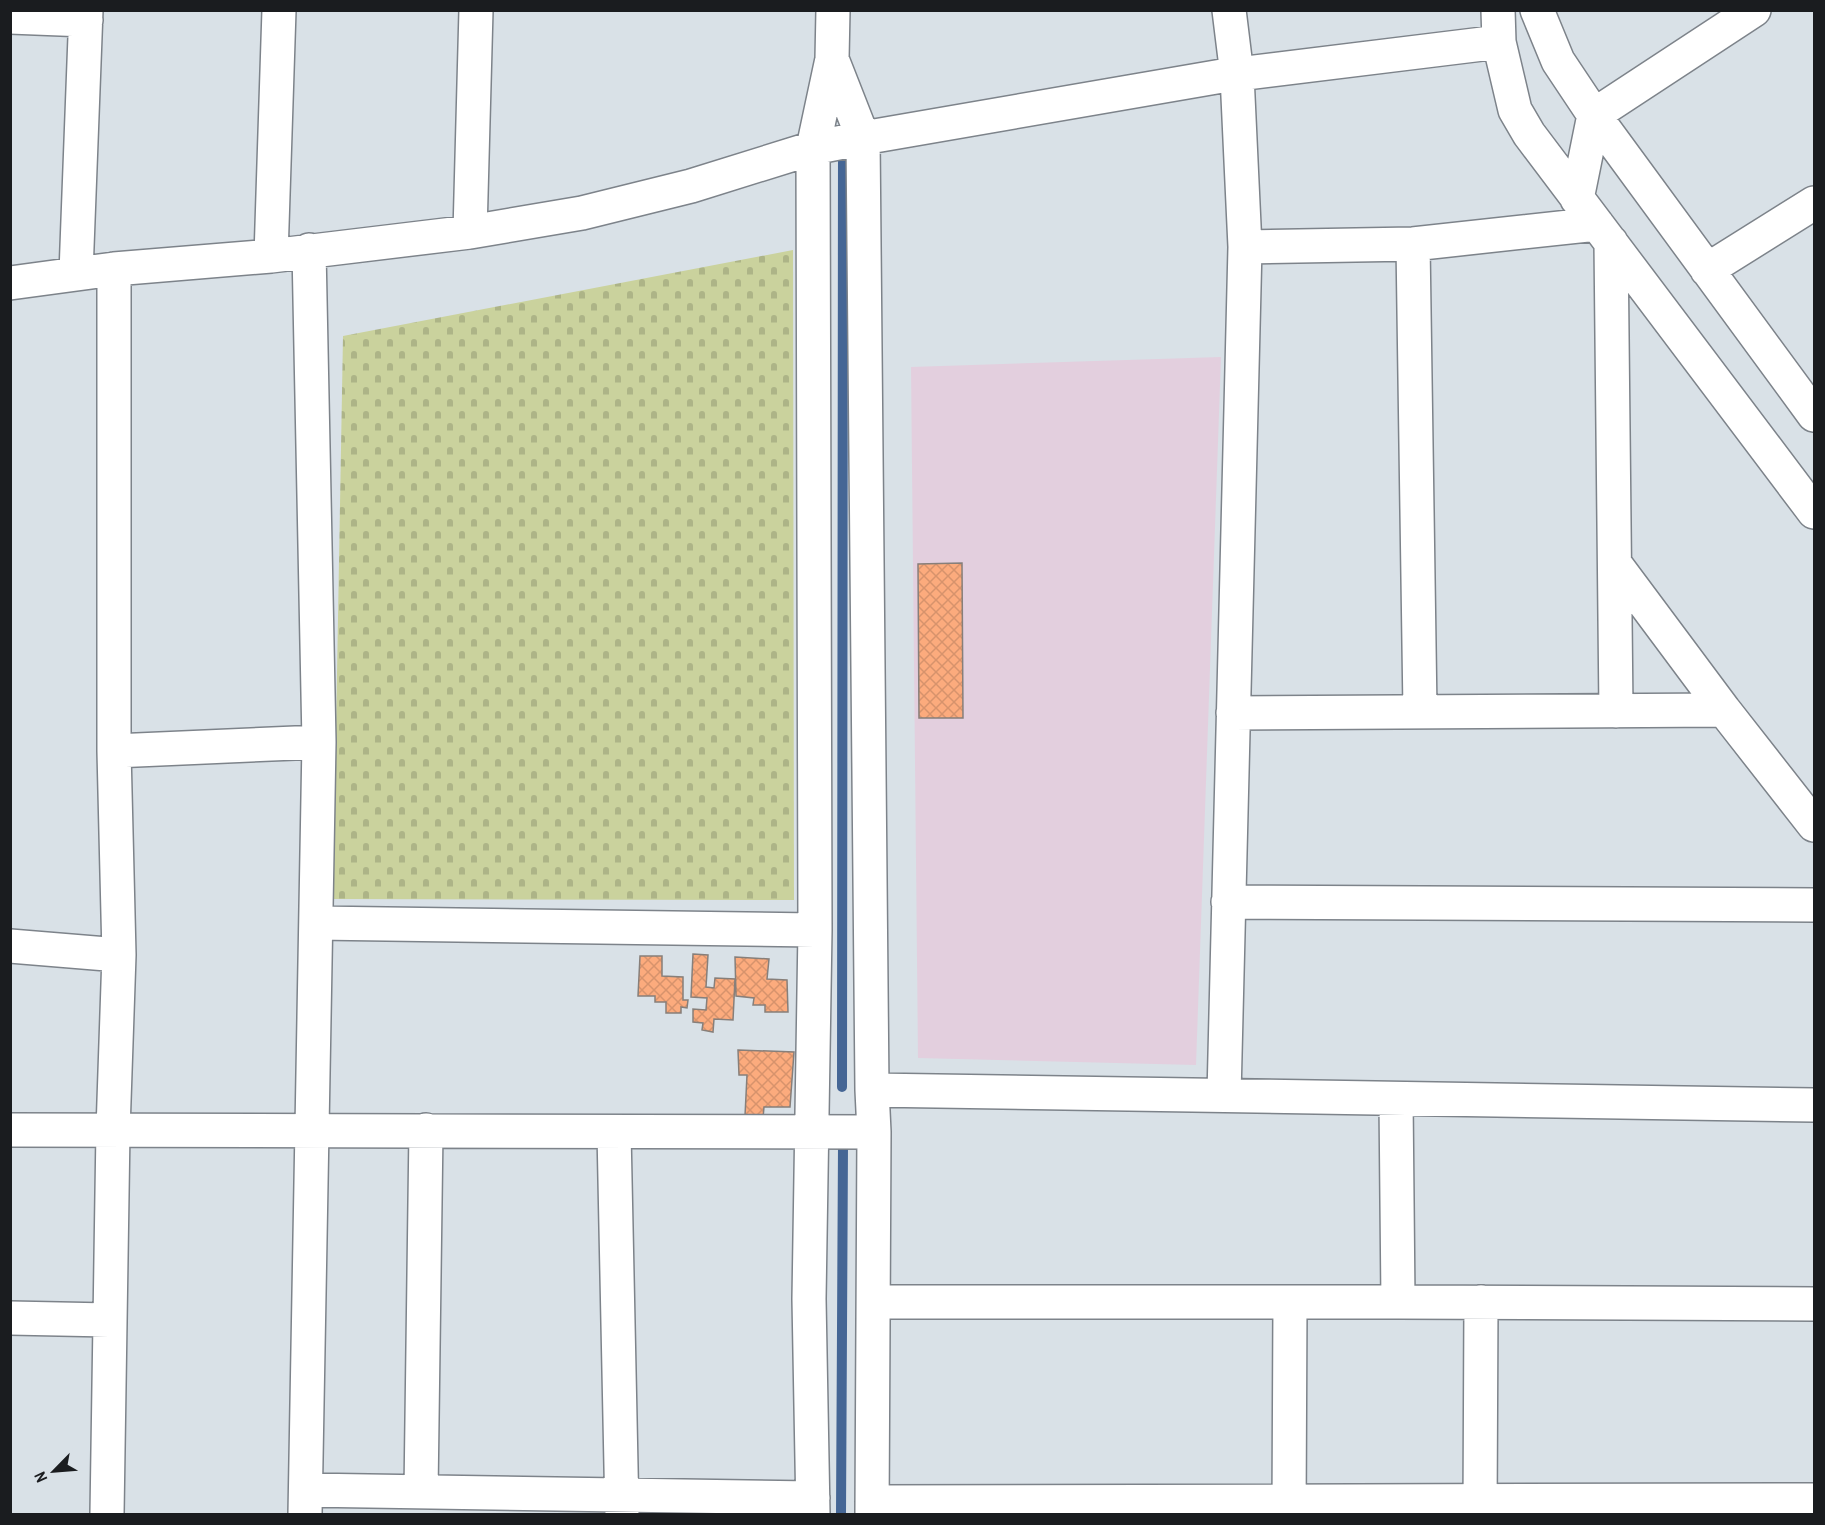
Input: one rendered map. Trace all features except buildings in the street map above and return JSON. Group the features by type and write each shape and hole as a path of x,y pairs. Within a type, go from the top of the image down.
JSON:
{"street":[{"path":"271,256 279,10"},
{"path":"470,232 476,10"},
{"path":"309,250 319,742 306,1502 422,1492 622,1505 813,1507 809,1299 815,930 813,148 832,59 833,10"},
{"path":"1224,1095 1245,247 1237,75 1230,10"},
{"path":"1537,10 1558,61 1594,115 1815,415"},
{"path":"1594,115 1754,10"},
{"path":"10,17 86,15 76,273"},
{"path":"10,283 76,273 271,256 470,232 582,213 691,186 813,148 1237,75 1498,26 1515,110 1529,134 1815,512"},
{"path":"832,59 862,138 874,1132 872,1508 1480,1508 1815,1500"},
{"path":"1594,115 1595,222 1616,565 1616,711"},
{"path":"1707,270 1815,203"},
{"path":"1245,247 1413,244 1595,222"},
{"path":"1413,244 1420,711"},
{"path":"107,1515 113,1130 119,955 114,751 114,269"},
{"path":"1616,565 1724,710 1815,825"},
{"path":"1233,713 1724,710"},
{"path":"114,751 319,742"},
{"path":"1228,902 1815,905"},
{"path":"316,923 815,930"},
{"path":"10,946 119,955"},
{"path":"872,1090 1815,1104"},
{"path":"1396,1099 1398,1302"},
{"path":"10,1130 874,1132"},
{"path":"422,1492 426,1130"},
{"path":"614,1132 622,1505"},
{"path":"874,1302 1815,1304"},
{"path":"1289,1508 1290,1302"},
{"path":"1480,1508 1481,1302"},
{"path":"10,1318 109,1320"}],"shaded area":[{"path":"1221,357 1196,1065 918,1058 911,367"}],"green space":[{"path":"793,250 794,900 333,899 343,336"}],"waterway":[{"path":"842,1087 843,153"},
{"path":"841,1514 843,1145"}]}
